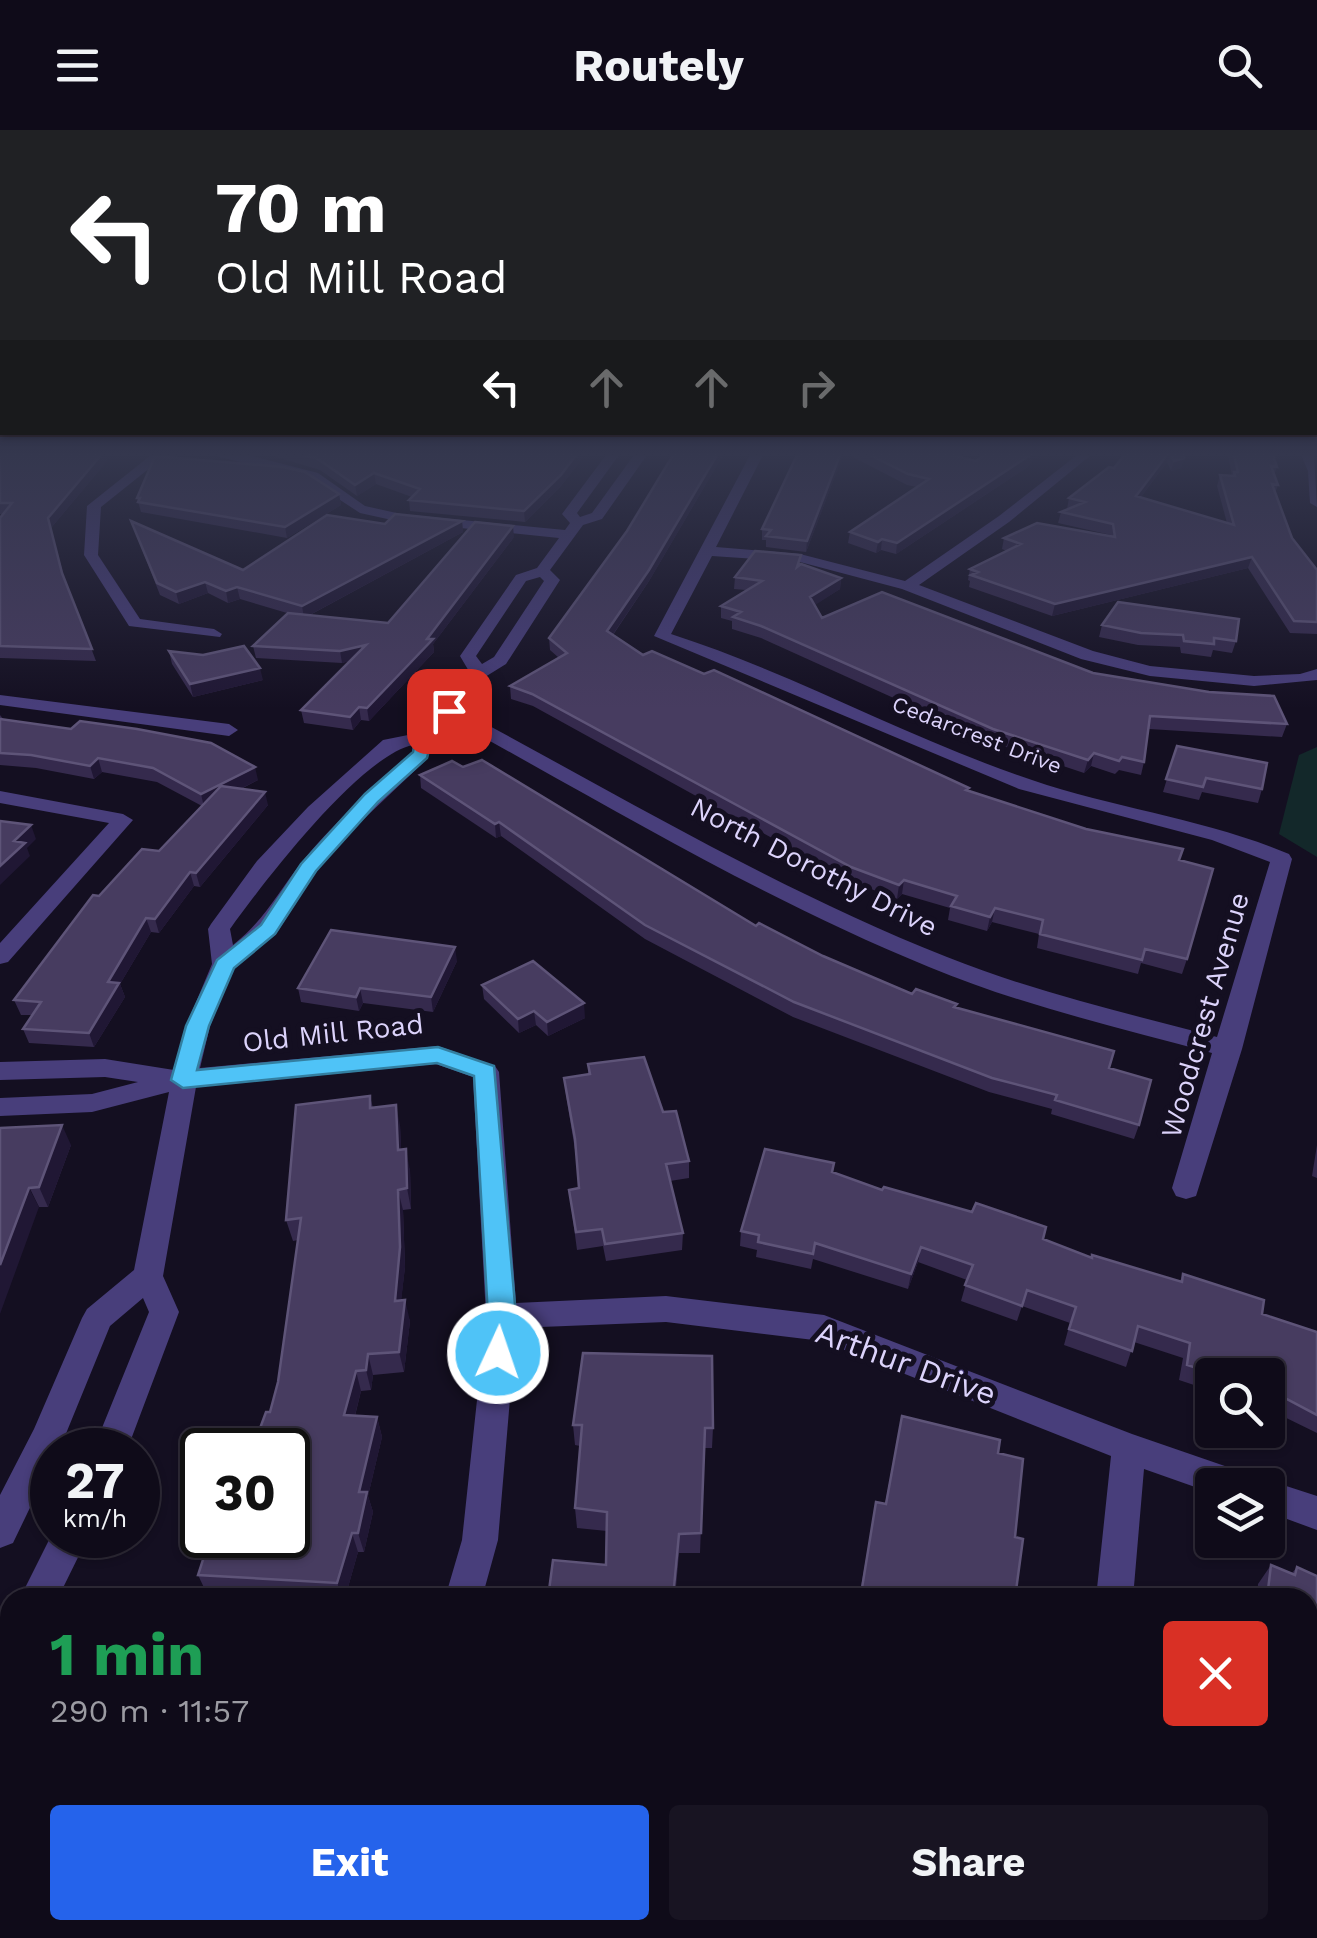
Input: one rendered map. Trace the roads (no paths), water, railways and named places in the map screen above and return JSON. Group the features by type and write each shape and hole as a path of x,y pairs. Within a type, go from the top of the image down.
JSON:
{"street":[{"path":"92,539 91,554 136,623 214,634"},
{"path":"478,673 468,656 521,578 542,571 565,539"},
{"path":"715,539 710,550 800,558 906,586 1087,655 1150,671 1254,681 1309,677"},
{"path":"906,586 974,539"},
{"name":"Cedarcrest Drive","path":"710,550 662,636 772,675 939,752 1028,786 1243,840 1281,859"},
{"path":"119,1428 164,1312 148,1276 183,1080 198,1026 224,964 268,929 308,868 341,830 421,754 424,737 478,673 500,660 552,580 542,571"},
{"path":"0,700 229,730"},
{"name":"North Dorothy Drive","path":"449,711 832,916 939,963 1019,991 1229,1049"},
{"path":"224,964 219,929 264,866 315,811 390,744 424,737"},
{"path":"0,797 122,820 0,957"},
{"name":"Woodcrest Avenue","path":"1186,1188 1281,859"},
{"name":"Old Mill Road","path":"0,1107 92,1103 183,1080 438,1054 486,1072 502,1316"},
{"name":"Old Mill Road","path":"0,1071 105,1068 183,1080"},
{"path":"0,1531 55,1420 98,1318 148,1276"},
{"name":"Arthur Drive","path":"502,1316 666,1310 824,1328 1195,1471"},
{"path":"465,1588 480,1540 502,1316"},
{"path":"1115,1588 1129,1448"},
{"path":"1285,1502 1317,1513"},
{"path":"43,1588 59,1558"}]}
